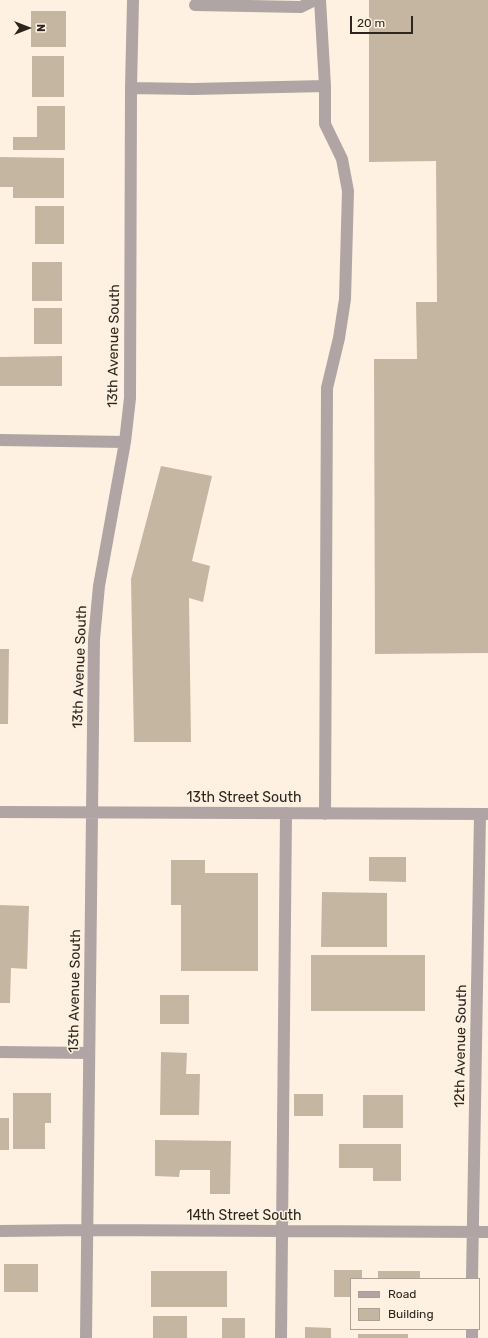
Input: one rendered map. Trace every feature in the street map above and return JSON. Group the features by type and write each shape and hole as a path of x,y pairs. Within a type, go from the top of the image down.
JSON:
{"street":[{"name":"13th Avenue South","path":"86,1338 94,639 99,586 125,442 130,398 131,88 133,0"},
{"path":"195,5 301,7 316,0"},
{"path":"320,0 325,86 325,124 342,159 348,191 345,299 339,338 327,388 325,814"},
{"path":"131,88 193,89 325,86"},
{"path":"0,440 125,442"},
{"name":"13th Street South","path":"0,812 484,814"},
{"path":"281,1338 286,814"},
{"name":"12th Avenue South","path":"472,1278 484,814"},
{"path":"0,1052 89,1053"},
{"name":"14th Street South","path":"0,1231 488,1232"}],"building":[{"path":"369,0 488,0 488,653 375,654 374,359 417,359 416,302 437,302 436,161 369,162"},
{"path":"31,11 66,11 66,47 31,47"},
{"path":"32,56 64,56 64,97 32,97"},
{"path":"37,106 65,106 65,150 13,150 13,137 37,137"},
{"path":"0,157 64,158 64,198 13,198 13,187 0,187"},
{"path":"35,206 64,206 64,244 35,244"},
{"path":"32,262 62,262 62,301 32,301"},
{"path":"34,308 62,308 62,344 34,344"},
{"path":"62,356 62,386 0,386 0,357"},
{"path":"161,466 212,476 192,561 210,566 203,602 189,598 191,742 134,742 131,579"},
{"path":"0,649 9,649 8,724 0,724"},
{"path":"369,857 406,857 406,882 369,881"},
{"path":"171,860 205,860 205,873 258,873 258,971 181,971 181,905 171,905"},
{"path":"322,892 387,893 387,947 321,947"},
{"path":"0,905 29,906 27,969 11,968 10,1003 0,1003"},
{"path":"311,955 425,955 425,1011 311,1011"},
{"path":"160,995 189,995 189,1024 160,1024"},
{"path":"161,1052 187,1053 186,1074 200,1074 199,1115 160,1115"},
{"path":"13,1093 51,1093 51,1123 45,1123 45,1149 13,1149"},
{"path":"294,1094 323,1094 323,1116 294,1116"},
{"path":"363,1095 403,1095 403,1128 363,1128"},
{"path":"0,1118 9,1118 9,1150 0,1150"},
{"path":"155,1140 231,1141 230,1194 210,1194 210,1170 180,1170 179,1177 155,1176"},
{"path":"339,1144 401,1144 401,1181 373,1181 373,1168 339,1168"},
{"path":"4,1264 38,1264 38,1292 4,1292"},
{"path":"334,1270 362,1270 362,1278 350,1278 350,1297 334,1297"},
{"path":"151,1271 227,1271 227,1307 151,1307"},
{"path":"378,1271 420,1271 420,1278 378,1278"},
{"path":"153,1316 187,1316 187,1338 153,1338"},
{"path":"222,1318 245,1318 245,1338 222,1338"},
{"path":"305,1327 331,1328 331,1338 305,1338"},
{"path":"358,1334 408,1334 408,1338 358,1338"}]}
